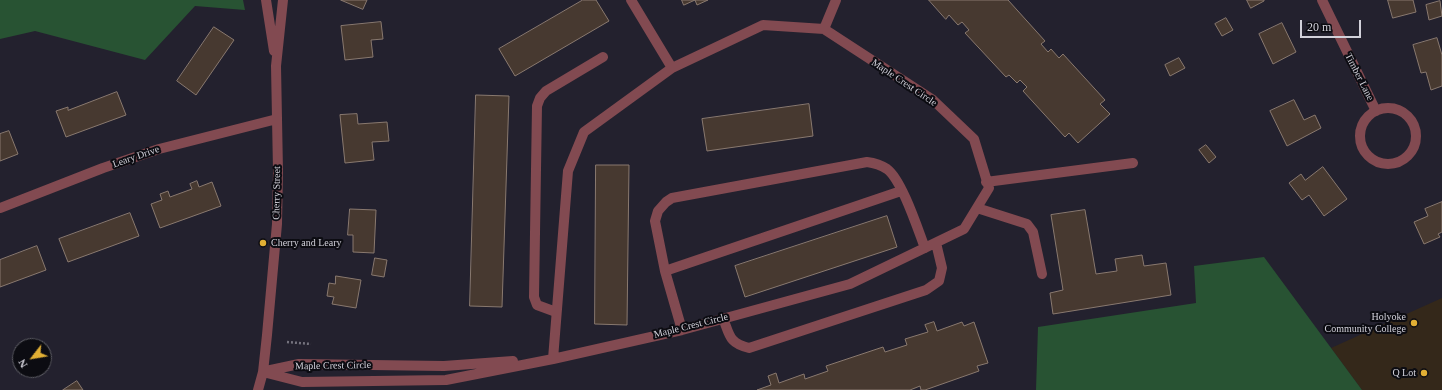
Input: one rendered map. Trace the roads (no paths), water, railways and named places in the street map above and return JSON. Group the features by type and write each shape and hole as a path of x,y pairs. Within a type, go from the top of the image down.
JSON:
{"street":[{"name":"Cherry Street","path":"266,0 276,66"},
{"name":"Cherry Street","path":"258,390 262,372 273,279 277,224 276,66 283,0"},
{"path":"631,0 672,68"},
{"path":"824,29 836,0"},
{"name":"Timber Lane","path":"1322,0 1376,111"},
{"name":"Maple Crest Circle","path":"262,372 302,382 446,380 553,359 682,330 850,284 964,229 988,188 974,139 932,100 824,29 763,25 672,68 584,132 568,171 553,359"},
{"path":"556,312 538,305 534,297 537,106 540,98 546,90 603,57"},
{"name":"Timber Lane","path":"1386,108 1396,109 1406,114 1412,123 1416,132 1415,143 1411,152 1402,160 1383,164 1372,159 1363,149 1361,143 1361,130 1366,119 1376,111 1386,108"},
{"name":"Leary Drive","path":"0,208 103,168 159,149 277,119"},
{"path":"682,330 665,271 655,220 658,211 672,198 867,162 876,163 888,170 898,182 925,248"},
{"path":"986,182 1133,163"},
{"path":"665,271 901,191"},
{"path":"977,208 1027,224 1033,232 1042,274"},
{"path":"723,318 732,341 739,346 749,348 926,290 940,281 942,268 936,243"},
{"name":"Maple Crest Circle","path":"262,372 299,364 444,366 553,359"}],"place":[{"name":"Cherry and Leary","path":"263,243"},
{"name":"Holyoke Community College","path":"1414,323"},
{"name":"Q Lot","path":"1424,373"}]}
